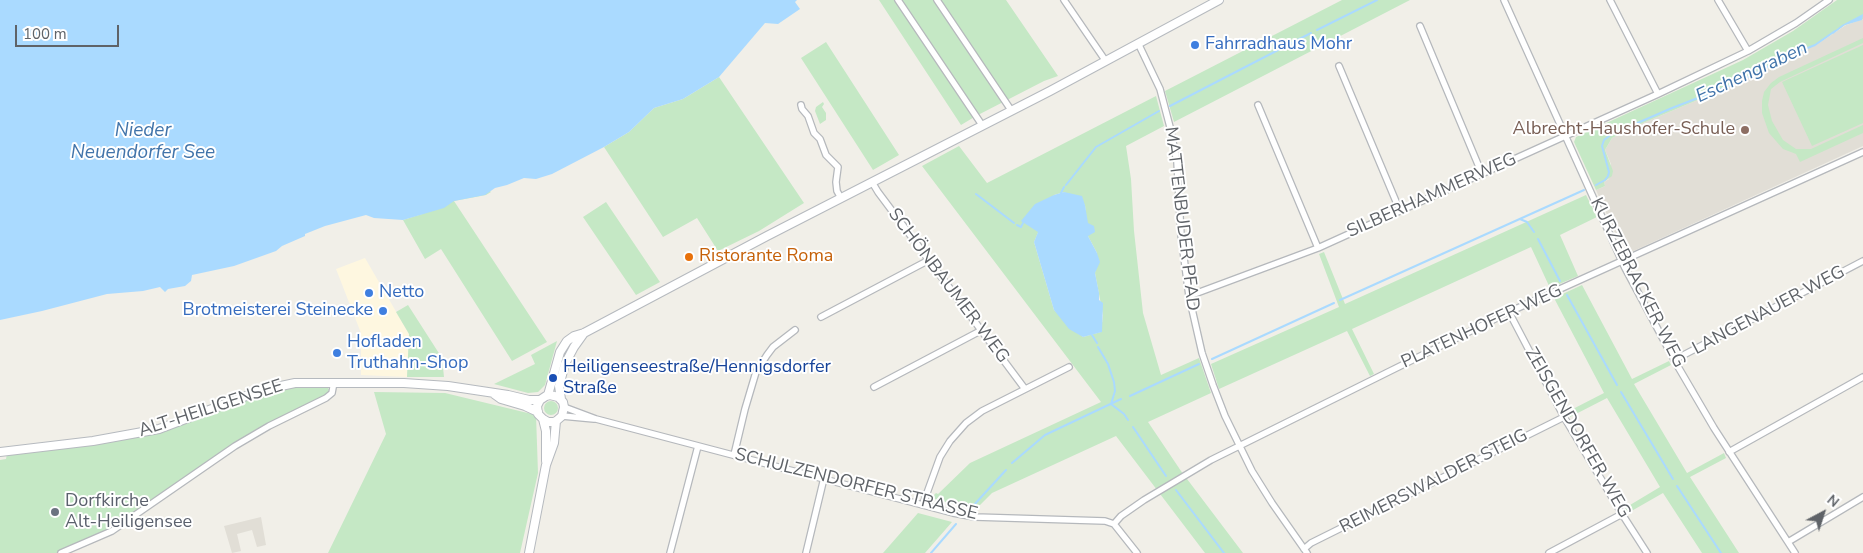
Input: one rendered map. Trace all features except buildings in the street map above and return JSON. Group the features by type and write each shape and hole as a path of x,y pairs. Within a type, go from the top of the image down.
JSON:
{"main road":[{"path":"548,395 563,346 574,336 584,333 1219,0"},
{"path":"546,465 552,452 563,403 559,386 565,364 584,333"},
{"name":"ALT-HEILIGENSEE","path":"0,452 127,436 158,429 272,387 296,382 439,385 460,387 505,397"},
{"path":"529,553 546,465 546,431 537,406 540,400 548,395 556,396 563,403"},
{"path":"505,397 540,400"},
{"path":"505,397 525,406 550,422 559,418"}],"street":[{"path":"898,0 982,125"},
{"path":"937,0 1011,110"},
{"path":"1064,0 1105,60"},
{"name":"KURZEBRACKER WEG","path":"1504,0 1622,261 1674,360 1729,452 1795,553"},
{"path":"1610,0 1658,94"},
{"path":"1718,0 1748,52"},
{"name":"SILBERHAMMERWEG","path":"1189,296 1318,248 1658,94 1748,52 1796,23 1829,0"},
{"path":"1420,26 1482,174"},
{"name":"MATTENBUDER PFAD","path":"1138,43 1160,89 1173,140 1177,162 1182,235 1189,296 1198,336 1213,384 1239,447 1272,503 1305,551"},
{"path":"1339,66 1400,211"},
{"path":"801,105 808,116 814,133 820,139 826,155 838,167 836,182 837,191 841,198"},
{"path":"1258,105 1318,248"},
{"name":"PLATENHOFER WEG","path":"1114,524 1128,511 1167,485 1239,447 1510,312 1863,152"},
{"name":"SCHÖNBAUMER WEG","path":"872,182 1025,390"},
{"path":"821,317 928,260"},
{"name":"LANGENAUER WEG","path":"1674,360 1863,261"},
{"name":"ZEISGENDORFER WEG","path":"1510,312 1564,417 1647,553"},
{"path":"734,455 756,372 773,347 795,330"},
{"path":"874,387 982,330"},
{"path":"923,504 940,457 961,427 982,411 1069,367"},
{"path":"1729,452 1863,377"},
{"name":"ALT-HEILIGENSEE","path":"61,553 112,531 235,446 269,426 326,398 332,393 334,382"},
{"name":"SCHULZENDORFER STRASSE","path":"563,403 596,419 953,513 975,517 1105,521 1114,524"},
{"name":"REIMERSWALDER STEIG","path":"1305,551 1327,535 1564,417"},
{"name":"SCHULZENDORFER STRASSE","path":"559,418 596,419"},
{"path":"670,553 698,446"},
{"path":"806,553 824,478"},
{"path":"1788,542 1863,497"},
{"path":"1549,553 1622,514"},
{"path":"1114,524 1137,553"}],"shaded area":[{"name":"Albrecht-Haushofer-Schule","path":"1863,19 1863,146 1629,253 1623,251 1596,190 1605,186 1604,182 1609,179 1611,164 1605,150 1612,138 1736,84 1785,58 1816,45 1846,25"},
{"path":"365,258 409,334 407,377 361,375 361,333 336,269"},
{"path":"261,517 266,545 257,547 252,530 237,534 241,551 232,553 224,526"}],"green space":[{"path":"879,0 1006,0 1058,76 1044,81 961,125"},
{"path":"1342,0 1410,0 1174,122 1165,91"},
{"path":"1837,0 1863,0 1863,19 1845,25 1816,45 1785,58 1736,84 1612,138 1605,150 1613,171 1612,176 1604,182 1605,186 1596,190 1574,142 1576,137 1743,60 1793,31"},
{"path":"1863,38 1863,43 1780,82 1771,89 1768,105 1772,121 1783,140 1796,149 1811,149 1863,125 1863,133 1800,162 1796,154 1783,149 1769,133 1762,113 1764,92 1779,77"},
{"path":"826,42 899,155 873,170 801,58"},
{"path":"1863,45 1863,123 1812,146 1782,82"},
{"path":"719,77 804,203 759,231 718,251 697,218 663,237 604,147 629,132 654,108 683,99"},
{"path":"1156,96 1164,126 1126,146 1131,179 1134,231 1143,313 1161,375 1199,358 1211,393 1148,422 1181,471 1243,553 1205,553 1116,436 992,493 977,508 965,507 931,498 936,493 938,494 970,463 1101,402 922,166 959,146 987,183","holes":["1064,192 1085,205 1088,236 1097,253 1095,273 1103,315 1101,332 1083,337 1054,310 1034,242 1054,195"]},
{"path":"823,102 822,107 826,113 826,120 820,124 815,111 816,107"},
{"path":"480,181 491,192 486,195 454,201 547,342 512,361 441,249 425,259 403,220 422,214"},
{"path":"1586,195 1597,217 1560,235 1578,276 1550,288 1531,247 1352,329 1374,374 1370,376 1347,331 1219,389 1211,364 1339,307 1319,254 1324,252 1345,304"},
{"path":"606,202 660,282 636,295 583,217"},
{"path":"1582,285 1632,379 1669,361 1671,365 1634,384 1687,473 1724,453 1726,458 1690,477 1739,553 1702,553 1663,493 1628,513 1625,508 1660,487 1607,398 1570,417 1567,412 1604,393 1554,298"},
{"path":"408,305 442,358 444,377 407,377 409,334 396,312"},
{"path":"557,341 545,385 538,392 528,393 494,384 535,364 531,355"},
{"path":"301,386 327,386 329,390 326,395 233,445 128,520 90,540 58,553 0,553 0,460 6,459 7,454 93,445 139,437 175,427 270,392"},
{"path":"374,392 445,393 536,415 538,473 520,553 328,553 386,434"},
{"path":"551,401 556,403 558,408 556,413 551,415 546,413 544,408 546,403"},
{"path":"918,513 952,522 925,553 883,553"}],"water":[{"name":"Nieder Neuendorfer See","path":"0,0 797,0 795,2 800,9 778,24 765,23 719,77 683,99 654,108 629,132 552,174 536,179 524,178 495,188 485,195 454,201 444,208 403,220 374,218 366,215 325,226 305,234 305,236 282,246 276,251 234,266 192,275 191,281 185,286 168,289 165,292 160,287 143,291 107,294 0,320"},
{"path":"1863,14 1862,20 1845,25 1833,34 1842,25"},
{"path":"1064,192 1082,196 1088,223 1094,226 1095,232 1088,236 1100,262 1095,273 1099,300 1103,303 1102,332 1083,337 1069,329 1054,310 1034,242 1038,232 1021,221 1035,204"}],"waterway":[{"path":"1317,30 1377,0"},
{"name":"Eschengraben","path":"1596,185 1608,176 1609,172 1602,146 1604,140 1612,134 1734,84 1790,55 1815,45 1835,31"},
{"path":"1170,106 1311,33"},
{"path":"1066,185 1096,147 1159,111"},
{"path":"1061,193 1064,187"},
{"name":"Eschengraben","path":"1340,300 1584,190"},
{"path":"976,194 1014,223"},
{"path":"1520,219 1527,222 1534,232"},
{"path":"1017,225 1021,227 1023,223"},
{"path":"1538,239 1560,281"},
{"path":"1567,295 1617,385"},
{"name":"Eschengraben","path":"1212,359 1334,303"},
{"path":"1092,335 1097,343"},
{"path":"1098,347 1108,364 1114,382 1115,391 1111,404 1124,414 1128,420"},
{"name":"Eschengraben","path":"1130,396 1199,364"},
{"path":"1621,392 1673,479"},
{"name":"Eschengraben","path":"1012,463 1045,435 1121,399"},
{"path":"1133,427 1166,476"},
{"name":"Eschengraben","path":"973,506 1006,470"},
{"path":"1677,486 1721,553"},
{"path":"1176,490 1224,553"},
{"name":"Eschengraben","path":"931,553 956,524"}],"place":[{"name":"Fahrradhaus Mohr","path":"1195,45"},
{"name":"Albrecht-Haushofer-Schule","path":"1745,130"},
{"name":"Ristorante Roma","path":"689,257"},
{"name":"Netto","path":"369,293"},
{"name":"Brotmeisterei Steinecke","path":"383,311"},
{"name":"Hofladen Truthahn-Shop","path":"337,353"},
{"name":"Heiligenseestraße/Hennigsdorfer Straße","path":"553,378"},
{"name":"Dorfkirche Alt-Heiligensee","path":"55,512"}]}
